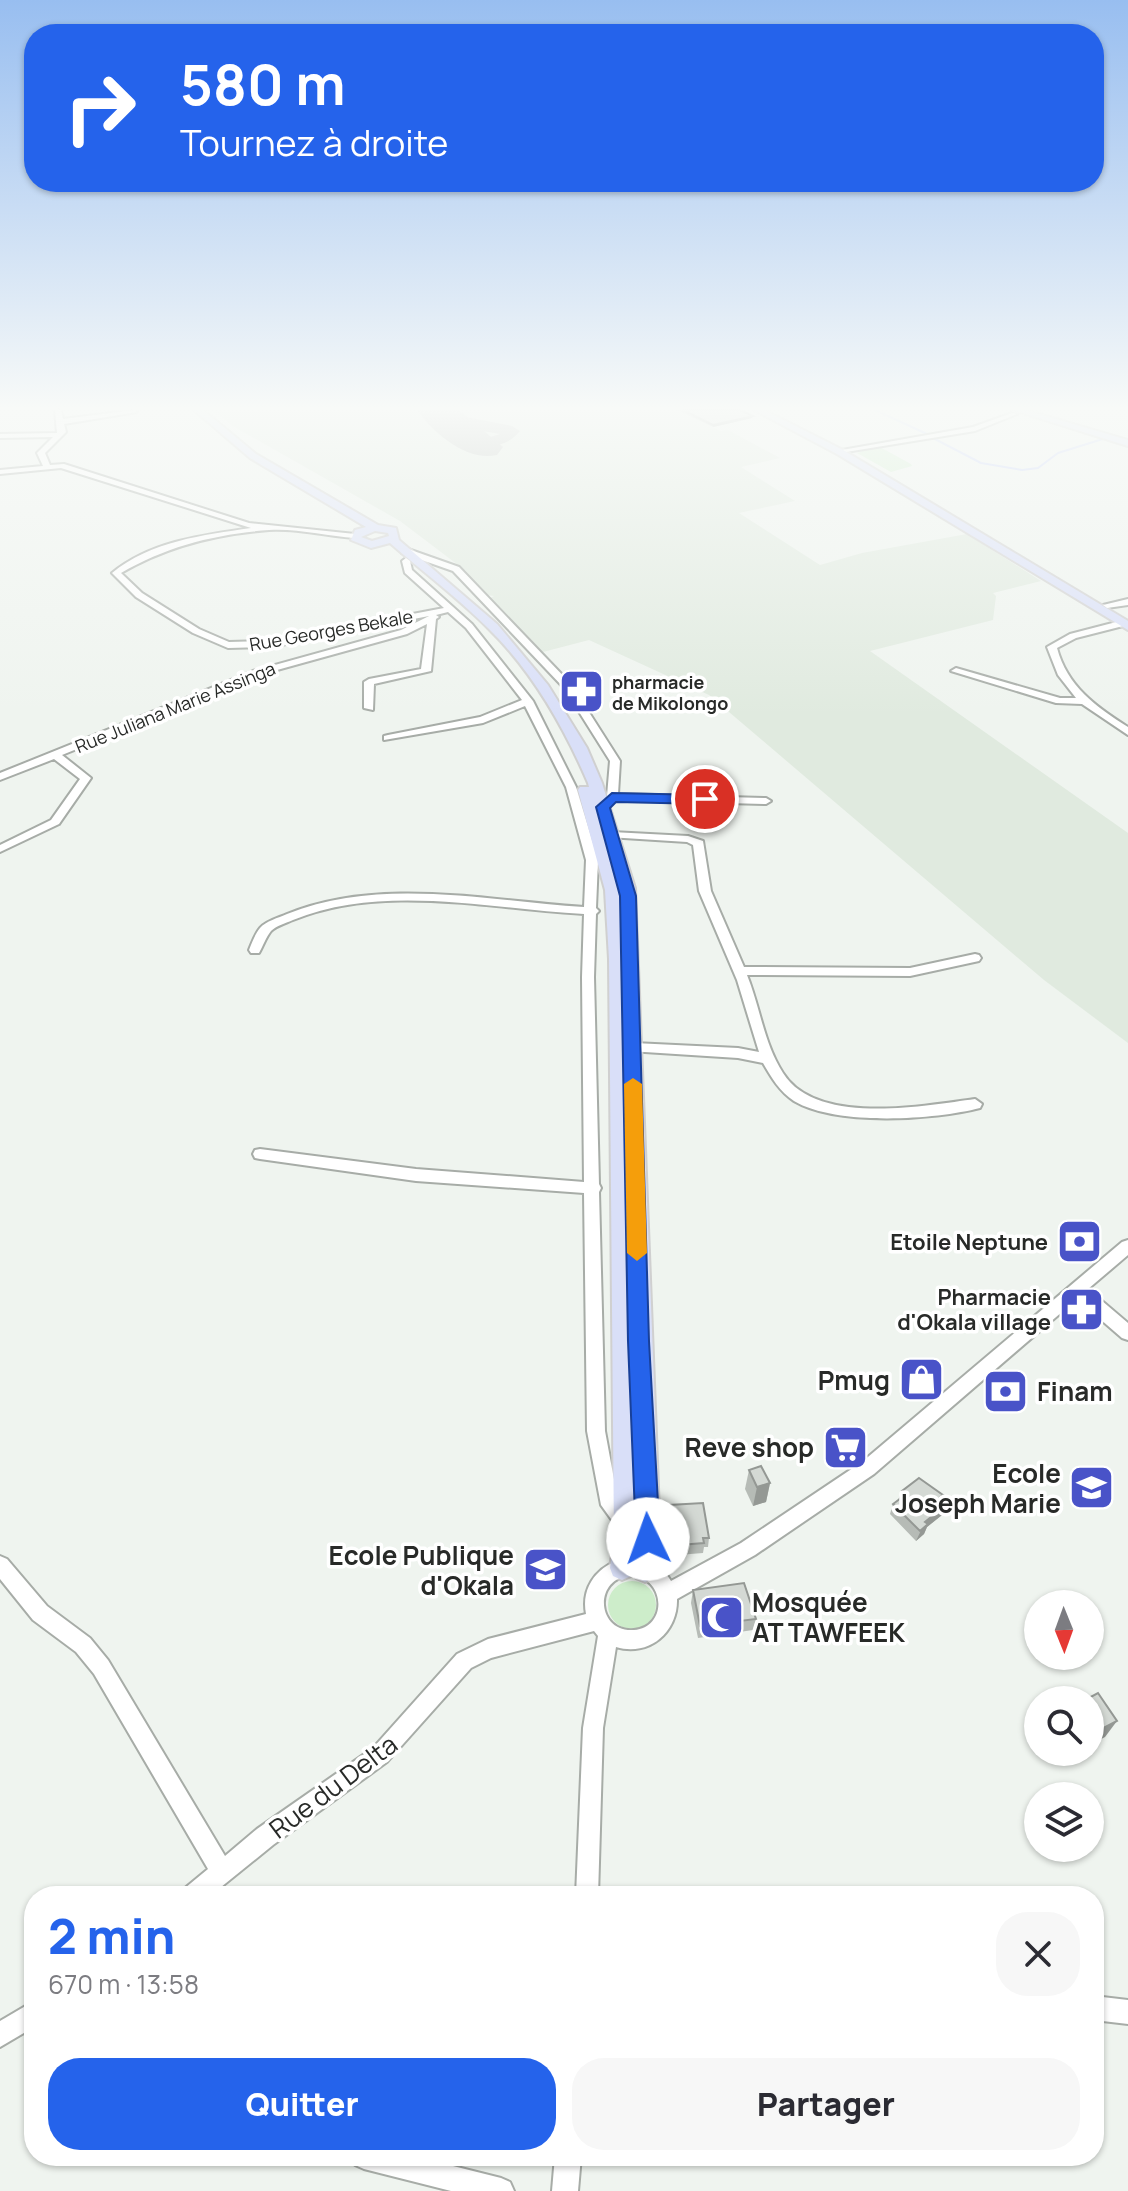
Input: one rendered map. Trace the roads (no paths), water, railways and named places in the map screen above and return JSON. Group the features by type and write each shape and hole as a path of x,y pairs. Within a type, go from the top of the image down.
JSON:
{"main road":[{"path":"335,512 382,541 487,631 543,704 582,783 613,890 620,1060 626,1524 622,1568"},
{"path":"338,512 382,541 493,626 542,685 608,802 612,835 627,892 634,1048 638,1319 648,1539 645,1570"},
{"path":"942,512 1127,622"},
{"path":"951,512 1107,605 1127,622"}],"street":[{"path":"215,512 267,528 382,541 456,569 568,686 615,761 608,802 766,801"},
{"name":"Rue Georges Bekale","path":"267,528 188,538 159,548 116,573 131,587 196,631 228,645 271,644 447,610"},
{"path":"382,541 408,571 488,647 528,701 575,796 592,860 593,911 588,977 594,1188 593,1361 597,1443 610,1505 626,1524"},
{"path":"1107,605 1128,602"},
{"name":"Rue Juliana Marie Assinga","path":"0,777 271,667 404,632 447,610"},
{"path":"369,708 369,682 426,671 432,618"},
{"path":"1127,622 1064,639 1052,647 1059,666 1080,701 1128,732"},
{"path":"956,671 1059,701 1080,701"},
{"path":"388,738 483,720 528,701"},
{"path":"0,849 55,822 86,778 55,755"},
{"path":"612,835 697,841 703,888 739,971 769,1059 782,1084 792,1092 846,1112 878,1115 975,1104"},
{"path":"255,950 265,930 273,924 333,901 472,902 593,911"},
{"path":"739,971 910,972 975,958"},
{"path":"634,1048 738,1053 769,1059"},
{"path":"260,1154 416,1175 594,1188"},
{"path":"667,1594 748,1549 858,1476 1128,1246"},
{"path":"1077,1289 1128,1333"},
{"path":"0,1565 40,1613 83,1645 101,1667 221,1870"},
{"path":"587,1886 593,1728 603,1626 593,1596 606,1575 622,1568 645,1570 662,1583 669,1606 658,1630 634,1640 603,1626"},
{"name":"Rue du Delta","path":"204,1886 221,1870 380,1755 464,1661 488,1649 603,1626"},
{"path":"1104,2009 1128,2012"},
{"path":"0,2035 24,2019"},
{"path":"403,2166 501,2191"},
{"path":"565,2191 567,2166"}],"place":[{"name":"pharmacie de Mikolongo","path":"581,692"},
{"name":"Etoile Neptune","path":"1079,1242"},
{"name":"Pharmacie d'Okala village","path":"1082,1310"},
{"name":"Pmug","path":"921,1380"},
{"name":"Finam","path":"1006,1391"},
{"name":"Reve shop","path":"845,1447"},
{"name":"Ecole Joseph Marie","path":"1092,1488"},
{"name":"Ecole Publique d'Okala","path":"545,1570"},
{"name":"Mosquée AT TAWFEEK","path":"721,1617"}]}
